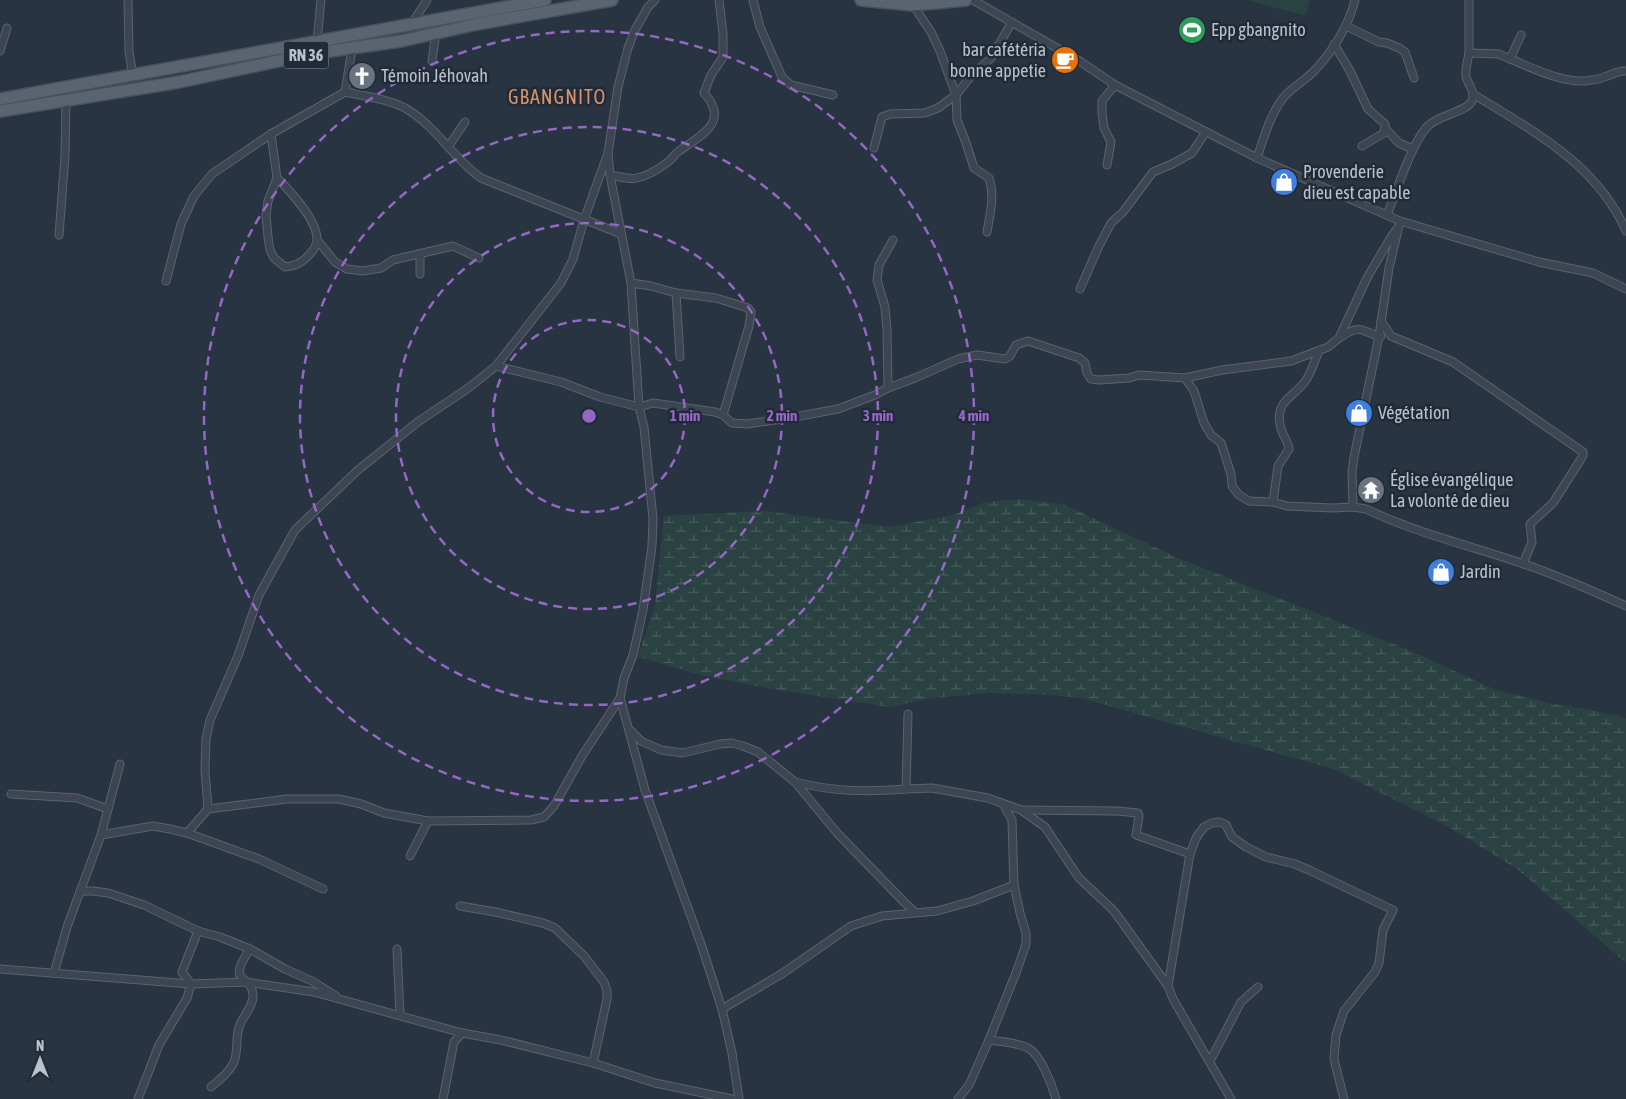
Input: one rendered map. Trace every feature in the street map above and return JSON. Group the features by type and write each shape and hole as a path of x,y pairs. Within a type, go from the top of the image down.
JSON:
{"main road":[{"name":"RN 36","path":"0,99 317,41 411,26 545,0"},
{"name":"RN 36","path":"0,111 180,82 316,53 401,41 436,32 612,0"},
{"path":"861,0 913,5 966,0"}],"street":[{"path":"128,0 129,52 133,76"},
{"path":"317,41 321,0"},
{"path":"411,26 427,0"},
{"path":"208,809 205,770 206,739 210,720 238,656 259,595 295,530 358,470 419,421 467,389 496,366 561,283 573,259 584,220 608,153 618,87 628,48 635,30 648,7 655,0"},
{"path":"610,175 635,179 644,176 668,162 677,152 700,138 712,125 714,113 712,101 704,93 711,76 723,57 723,34 719,0"},
{"path":"753,0 760,27 782,77 791,85 834,95"},
{"path":"973,0 1081,62 1115,85 1205,133 1387,215 1400,224 1539,262 1593,273 1626,287"},
{"path":"1257,158 1274,111 1284,97 1316,70 1346,26 1355,0"},
{"path":"1387,215 1413,149 1421,134 1429,124 1467,107 1472,102 1473,94 1466,76 1469,53 1470,0"},
{"path":"913,5 931,32 940,51 956,95 957,120 966,140 974,168 990,178 992,185 988,232"},
{"path":"422,9 430,21"},
{"path":"874,148 882,117 890,114 925,113 938,108 956,95 971,76 991,58 1012,22"},
{"path":"1346,26 1405,52 1414,78"},
{"path":"0,51 7,28"},
{"path":"432,61 436,32"},
{"path":"1510,59 1521,35"},
{"path":"1334,44 1350,71 1368,109 1385,124 1385,128 1399,143 1413,149"},
{"path":"346,92 352,49"},
{"path":"1469,53 1499,54 1530,68 1568,79 1583,81 1626,71"},
{"path":"1107,165 1111,142 1104,128 1102,102 1115,85"},
{"path":"166,281 181,224 194,196 212,174 271,134 346,92 381,99 404,108 419,118 468,169 481,178 621,234"},
{"path":"1473,94 1519,122 1574,161 1595,181 1607,196 1626,231"},
{"path":"59,234 65,156 66,100"},
{"path":"448,147 465,122"},
{"path":"1362,146 1380,136 1385,128"},
{"path":"1080,289 1111,223 1123,212 1153,172 1192,153 1205,133"},
{"path":"271,134 277,178 268,201 266,215 270,250 274,258 285,267 295,266 308,256 318,241"},
{"path":"186,833 208,809 287,799 339,799 361,804 384,813 428,821 530,820 544,817 554,806 587,749 620,698 624,678 633,655 643,610 652,546 653,519 644,427 639,407 631,283 610,175 608,153"},
{"path":"277,178 304,209 316,231 318,241 335,262 348,269 362,271 382,268 393,260 453,246 479,258"},
{"path":"1353,507 1352,472 1354,457 1379,336 1389,268 1400,224"},
{"path":"1339,338 1367,278 1400,224"},
{"path":"888,388 886,315 876,280 879,265 893,240"},
{"path":"420,254 420,274"},
{"path":"631,283 676,293 716,298 748,308 751,312 741,358 723,415"},
{"path":"676,293 680,356"},
{"path":"1381,321 1388,334 1453,362 1583,452 1581,459 1553,503 1530,524 1532,542 1523,564"},
{"path":"496,366 561,382 600,397 639,407 653,403 699,408 723,415 732,423 747,424 805,416 838,409 958,359 977,356 1006,358 1010,356 1016,344 1028,341 1079,358 1085,363 1087,373 1091,379 1099,380 1129,378 1139,375 1185,378 1222,370 1291,361 1328,347 1350,330 1360,328 1379,336 1388,334"},
{"path":"1273,502 1278,466 1290,449 1279,423 1280,409 1284,402 1303,385 1310,373 1318,351"},
{"path":"1185,378 1194,391 1207,428 1221,443 1231,474 1232,486 1239,495 1249,501 1273,502 1296,507 1353,507 1366,509 1484,552 1523,564 1587,588 1626,606"},
{"path":"620,698 645,790 701,944 722,1009 732,1053 739,1099"},
{"path":"906,789 908,714"},
{"path":"628,728 641,741 661,750 683,752 720,744 732,744 758,752 795,782 838,834 915,912"},
{"path":"54,972 80,891 101,836 120,764"},
{"path":"795,782 842,791 932,788 988,798 1021,810 1045,828 1079,878 1114,911 1168,986 1173,999 1231,1099"},
{"path":"11,794 77,798 108,809"},
{"path":"958,1099 969,1085 989,1040 1026,944 1026,933 1014,885 1012,820 1004,804"},
{"path":"1021,810 1138,813 1140,816 1136,835 1190,854"},
{"path":"410,856 428,821"},
{"path":"1168,986 1190,854 1196,838 1204,827 1212,823 1220,822 1226,825 1232,837 1246,847 1266,857 1295,864 1393,910 1383,930 1379,963 1375,972 1344,1011 1336,1035 1334,1059 1344,1099"},
{"path":"101,836 153,826 186,833 259,859 323,889"},
{"path":"722,1009 783,972 851,926 882,916 937,911 973,901 1014,885"},
{"path":"80,891 108,893 144,905 198,931 220,937 250,949 285,969 312,981 340,998"},
{"path":"460,906 543,923 555,928 584,956 604,982 607,991 607,999 593,1063"},
{"path":"191,984 182,972 198,931"},
{"path":"211,1087 226,1074 236,1059 237,1033 253,998 251,988 240,978 238,973 240,965 250,949"},
{"path":"397,949 400,1015"},
{"path":"0,970 54,972 191,984 245,982 314,992 462,1033 501,1040 593,1063 655,1083 732,1099"},
{"path":"138,1099 159,1045 187,998 191,984"},
{"path":"1210,1061 1241,1002 1258,987"},
{"path":"443,1099 454,1042 462,1033"},
{"path":"989,1040 1018,1044 1033,1052 1052,1087 1056,1099"}],"green space":[{"path":"1247,0 1310,0 1305,16"},
{"path":"1017,499 1063,504 1178,558 1411,651 1496,690 1549,703 1626,718 1626,963 1517,869 1447,826 1333,769 1081,698 1039,694 989,693 933,698 889,707 772,689 701,675 638,657 655,605 664,516 765,511 889,527 953,515 985,502"}],"place":[{"name":"Epp gbangnito","path":"1192,30"},
{"name":"bar cafétéria bonne appetie","path":"1065,60"},
{"name":"Témoin Jéhovah","path":"362,76"},
{"name":"Provenderie dieu est capable","path":"1284,182"},
{"name":"Végétation","path":"1359,413"},
{"name":"Église évangélique La volonté de dieu","path":"1371,490"},
{"name":"Jardin","path":"1441,572"}],"district":[{"name":"GBANGNITO","path":"557,97"}]}
